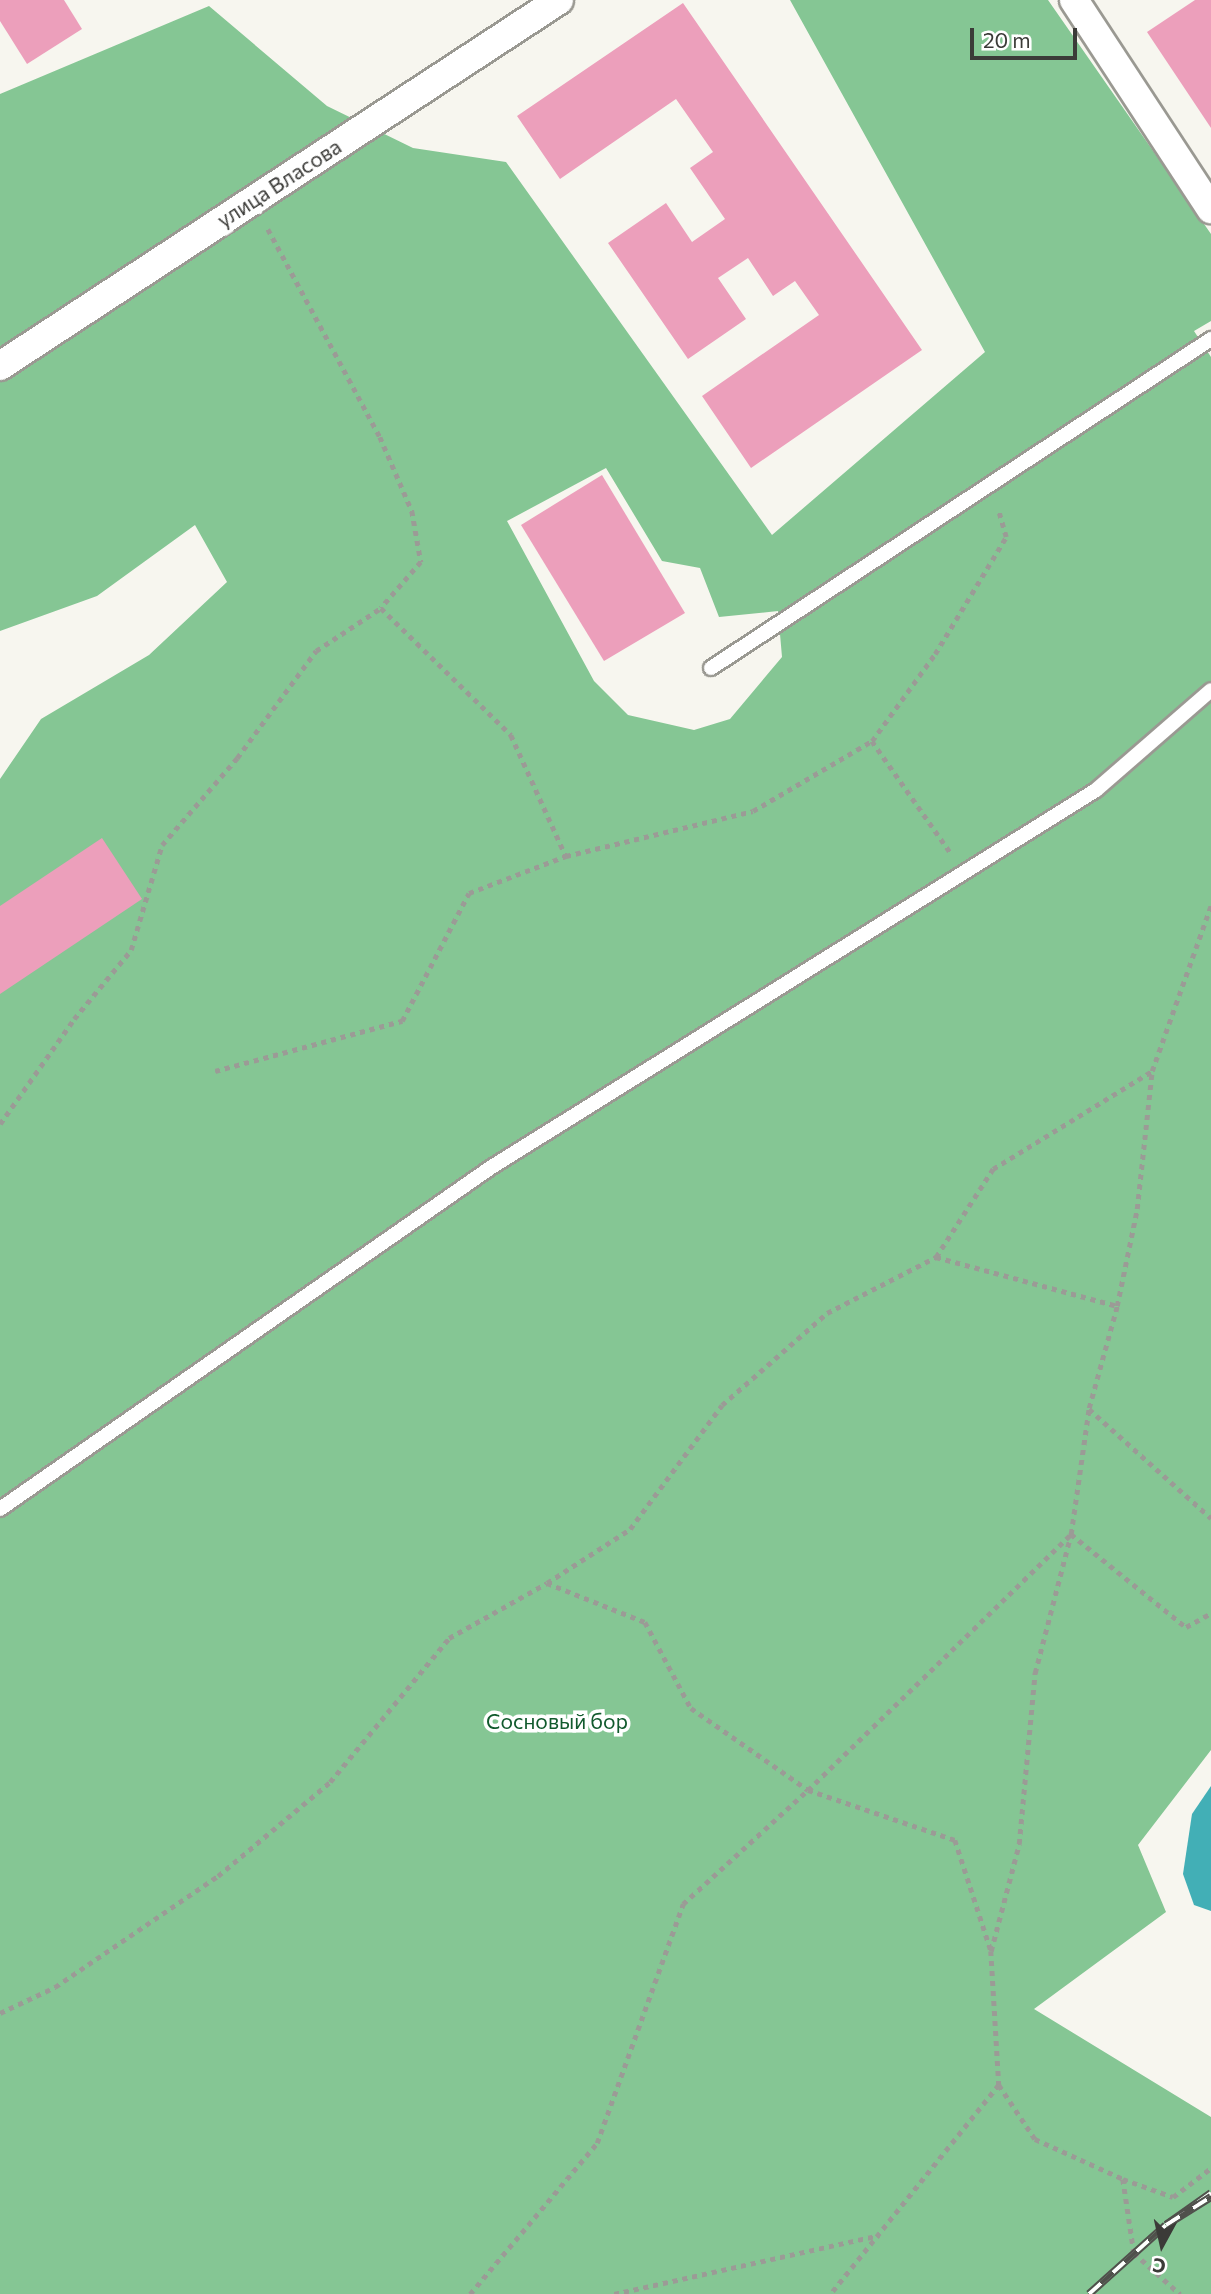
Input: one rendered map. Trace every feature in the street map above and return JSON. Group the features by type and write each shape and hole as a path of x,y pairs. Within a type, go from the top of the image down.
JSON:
{"street":[{"name":"улица Власова","path":"0,366 559,0"},
{"path":"1081,2 1211,209"}],"lane":[{"path":"711,668 1211,339"},
{"path":"0,1509 490,1168 1096,790 1211,691"}],"path":[{"path":"0,1124 74,1019 131,950 162,845 237,758 316,650 381,608 421,562 412,511 380,437 253,201"},
{"path":"215,1071 401,1021 469,893 566,856 753,811 872,741 935,654 1006,537 991,485"},
{"path":"381,608 511,735 566,856"},
{"path":"872,741 964,872"},
{"path":"991,1951 1019,1844 1035,1673 1071,1534 1089,1408 1117,1306 1137,1209 1152,1072 1211,905"},
{"path":"0,2012 55,1987 218,1876 330,1782 449,1638 547,1583 630,1529 722,1405 827,1313 936,1256 992,1169 1152,1072"},
{"path":"936,1256 1117,1306"},
{"path":"1089,1408 1211,1518"},
{"path":"1071,1534 1186,1627 1211,1614"},
{"path":"470,2294 597,2143 683,1904 808,1790 1071,1534"},
{"path":"547,1583 645,1622 691,1708 808,1790 955,1840 991,1951 999,2085 1035,2139 1123,2179 1173,2197 1211,2168"},
{"path":"831,2294 999,2085"},
{"path":"1123,2179 1135,2253 1180,2294"},
{"path":"614,2294 880,2235"}],"green space":[{"name":"Сосновый бор","path":"790,0 1048,0 1211,234 1211,321 1194,331 1211,357 1211,1750 1138,1845 1166,1912 1034,2009 1211,2117 1211,2294 0,2294 0,779 41,719 149,655 227,582 195,525 97,596 0,631 0,94 209,6 327,106 413,148 506,162 772,535 985,352","holes":["606,468 662,561 700,568 719,617 778,611 782,657 730,719 694,730 628,715 594,681 507,521"]}],"water":[{"path":"1211,1786 1211,1911 1194,1905 1183,1874 1192,1814"}],"building":[{"path":"0,0 64,0 82,29 27,64 0,21"},
{"path":"1195,0 1211,0 1211,128 1147,32"},
{"path":"683,3 922,350 751,468 702,396 819,315 795,281 773,296 748,258 718,278 746,319 688,359 608,243 666,203 692,242 725,219 690,168 713,152 676,99 560,179 517,116"},
{"path":"602,475 685,613 604,661 521,525"},
{"path":"102,838 142,899 0,994 0,906"}],"railway":[{"path":"1211,2193 1166,2225 1211,2197"},
{"path":"1089,2294 1166,2225"}]}
